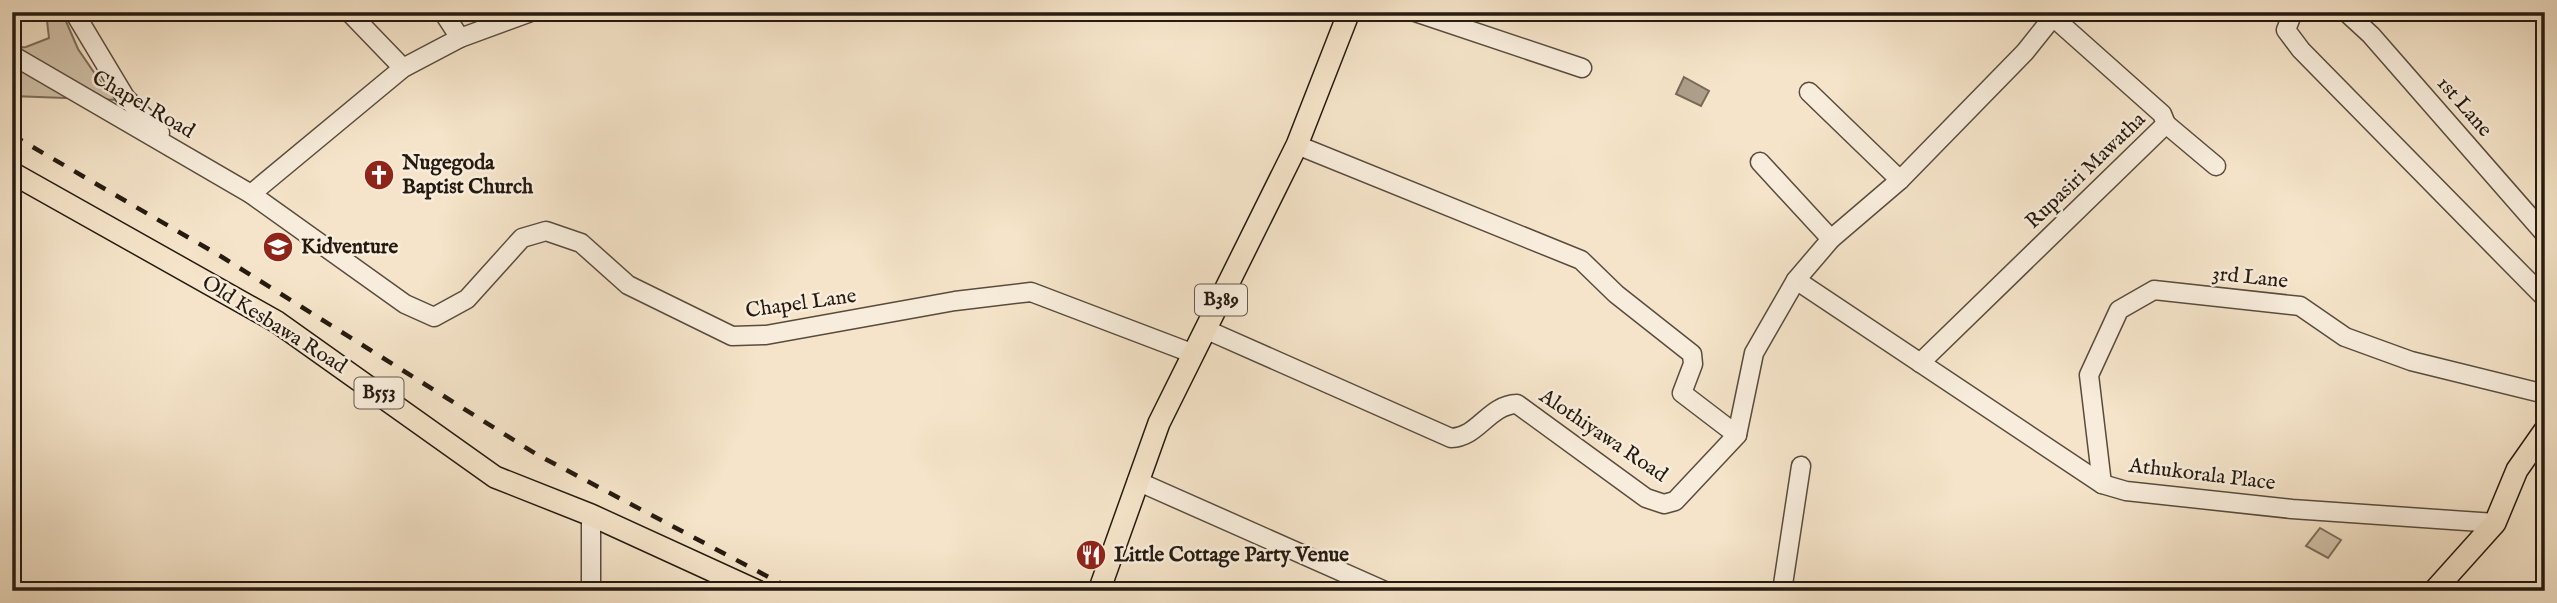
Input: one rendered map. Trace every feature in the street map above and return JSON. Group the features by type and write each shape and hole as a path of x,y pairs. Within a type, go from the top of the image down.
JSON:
{"main road":[{"name":"B389","path":"1106,589 1137,481 1159,423 1297,145 1349,12"},
{"name":"Old Kesbawa Road","path":"12,173 277,322 495,477 591,515 757,591"},
{"path":"2434,591 2495,523 2517,470 2543,434"}],"street":[{"path":"74,12 125,97 174,149"},
{"path":"349,12 404,68"},
{"path":"443,12 460,38"},
{"path":"251,194 404,68 460,38 531,12"},
{"path":"1415,12 1582,68"},
{"path":"2294,12 2286,30 2301,50 2545,298"},
{"name":"1st Lane","path":"2346,12 2371,36 2545,234"},
{"path":"1297,145 1581,260 1616,294 1692,354 1693,364 1682,393 1737,435 1754,354 1796,280 1831,239 1900,180 2025,52 2055,15"},
{"name":"Rupasiri Mawatha","path":"1920,363 2166,124 2162,114 2055,15"},
{"name":"Chapel Road","path":"12,55 251,194"},
{"path":"1809,92 1900,180"},
{"path":"2166,124 2216,166"},
{"path":"1760,162 1831,239"},
{"name":"Chapel Lane","path":"251,194 405,304 434,317 467,299 522,238 546,231 581,243 628,285 732,336 766,335 955,301 1031,292 1194,354"},
{"name":"Athukorala Place","path":"1796,280 2102,484 2126,491 2292,509 2495,523"},
{"name":"3rd Lane","path":"2102,484 2089,375 2119,310 2154,290 2300,306 2345,337 2411,361 2545,394"},
{"name":"Alothiyawa Road","path":"1206,330 1451,438 1472,433 1502,407 1517,404 1646,498 1664,504 1675,501 1737,435"},
{"path":"1782,591 1801,466"},
{"path":"1137,481 1385,591"},
{"path":"591,515 591,591"}],"shaded area":[{"path":"46,12 62,12 78,49 102,84 118,100 12,96 12,48 26,47 49,38"},
{"path":"1684,77 1709,91 1701,106 1676,94"},
{"path":"2320,528 2341,540 2328,558 2306,546"}],"railway":[{"path":"12,135 222,257 536,454 795,591"}],"place":[{"name":"Nugegoda Baptist Church","path":"379,175"},
{"name":"Kidventure","path":"278,247"},
{"name":"Little Cottage Party Venue","path":"1091,555"}]}
